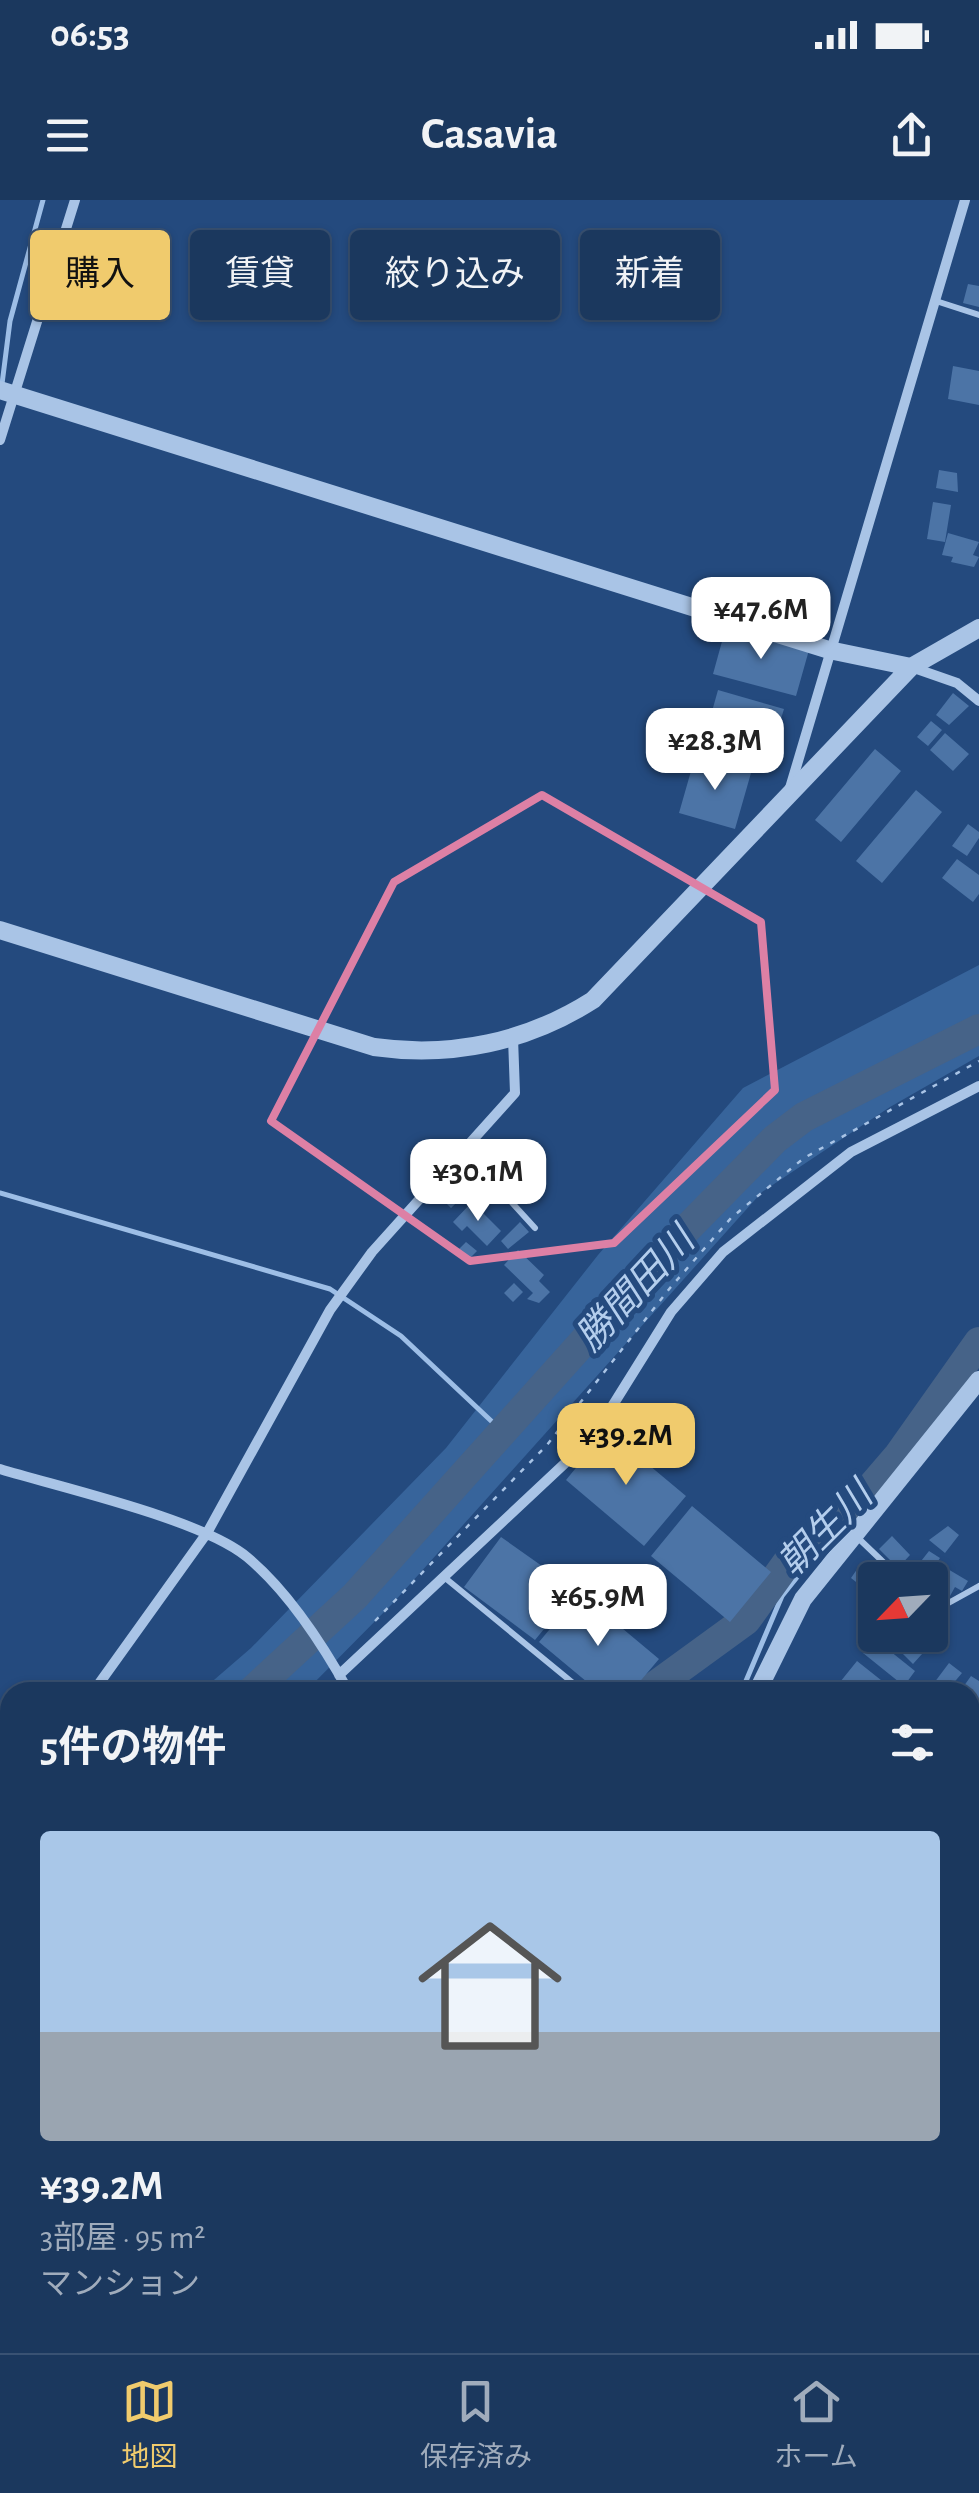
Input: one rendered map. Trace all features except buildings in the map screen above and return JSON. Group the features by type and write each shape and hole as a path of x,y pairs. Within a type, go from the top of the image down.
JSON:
{"street":[{"path":"0,440 8,393 75,200"},
{"path":"788,794 965,200"},
{"path":"8,393 829,650 911,667 957,683 979,701"},
{"path":"0,930 374,1047 410,1052 460,1050 513,1038 564,1018 593,1000 911,667 979,628"},
{"path":"99,1682 206,1533 330,1310 372,1252 515,1093 513,1038"},
{"path":"340,1675 593,1437 671,1312 723,1252 851,1152 979,1086"},
{"path":"762,1682 803,1598 979,1380"},
{"path":"0,1469 206,1533 245,1555 287,1599 344,1682"}],"lane":[{"path":"936,302 979,315"},
{"path":"462,1148 535,1228"},
{"path":"854,1535 883,1562"},
{"path":"444,1577 572,1682"},
{"path":"948,1604 979,1586"}],"highlighted area":[{"path":"542,795 761,922 775,1090 614,1243 470,1261 271,1121 394,882"}],"shaded area":[{"path":"979,965 979,1056 890,1107 762,1192 393,1603 315,1682 212,1682 251,1648 446,1448 598,1255 743,1088"}],"waterway":[{"path":"2,384 10,321 43,200"},
{"name":"勝間田川","path":"262,1682 355,1596 663,1253 775,1139 804,1117 979,1029"},
{"path":"0,1193 330,1289 401,1336 504,1433"},
{"name":"朝生川","path":"661,1682 746,1620 792,1556 838,1526 899,1455 979,1342"},
{"path":"746,1682 782,1596 838,1526"},
{"path":"273,1675 274,1682"}]}
